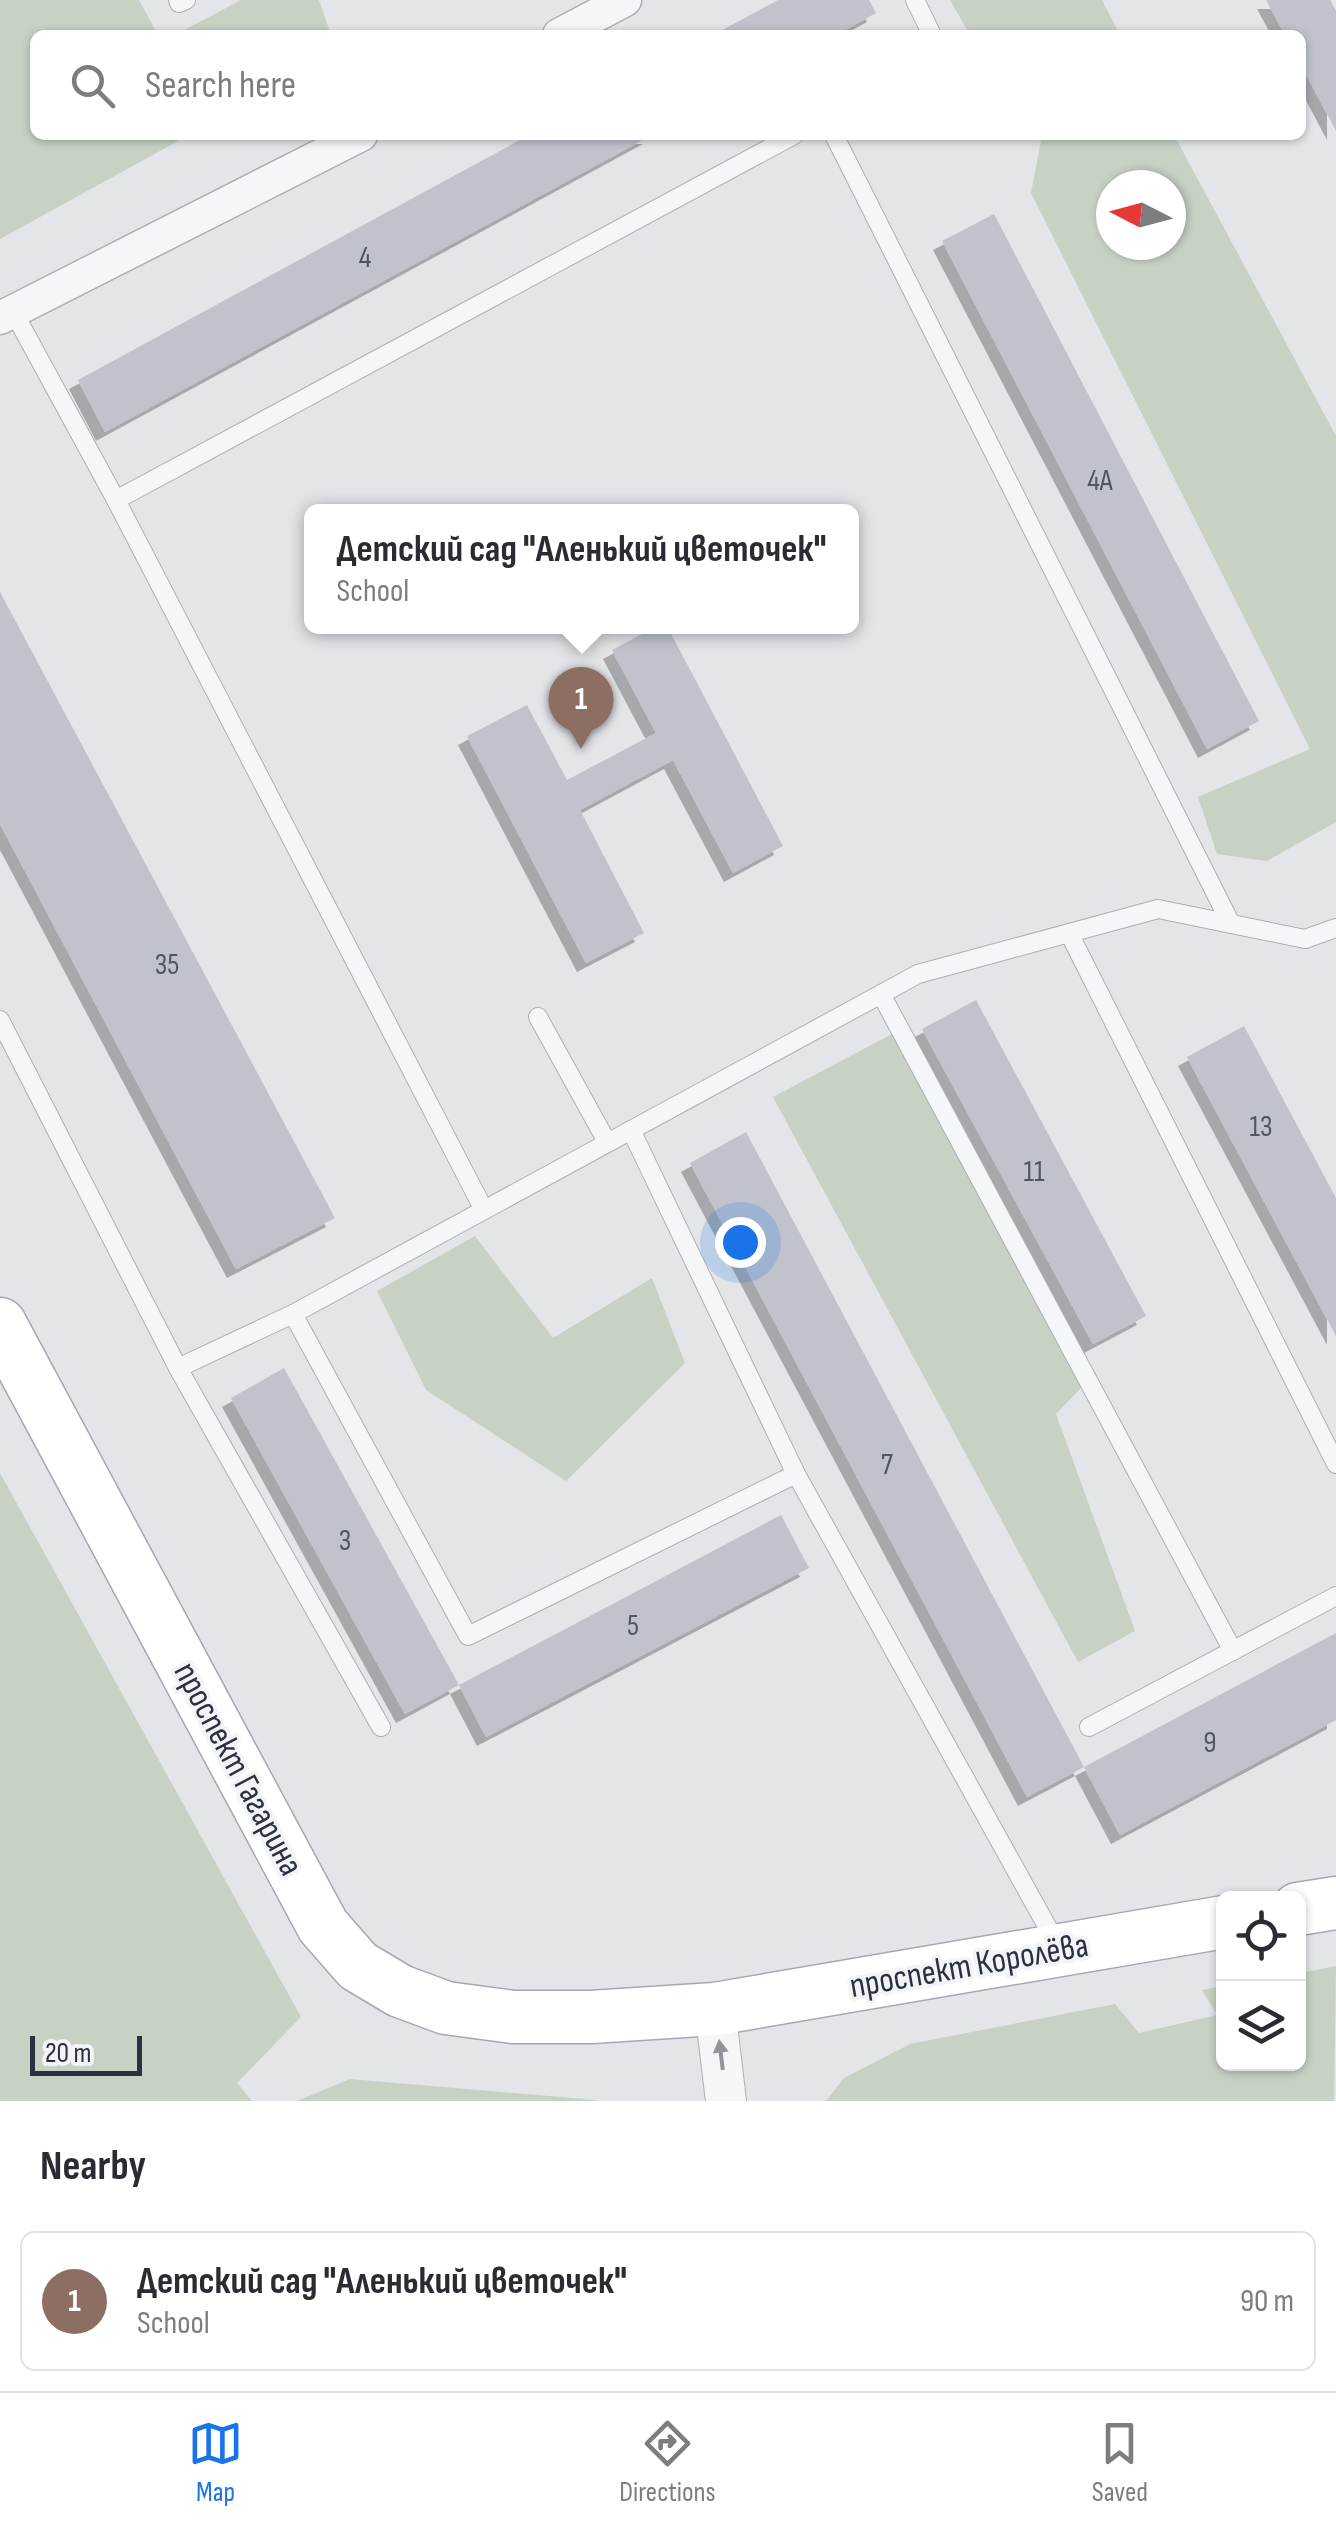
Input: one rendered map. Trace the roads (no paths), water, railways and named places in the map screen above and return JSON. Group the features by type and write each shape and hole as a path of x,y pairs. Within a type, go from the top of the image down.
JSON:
{"main road":[{"name":"проспект Гагарина","path":"0,1324 322,1926 358,1966 400,1991 446,2008 513,2017 621,2017 715,2009"},
{"path":"1306,1908 1336,1902"},
{"name":"проспект Королёва","path":"715,2009 1216,1923"}],"street":[{"path":"566,30 606,4"},
{"path":"6,314 351,140"},
{"path":"715,2009 726,2101"}],"lane":[{"path":"178,0 186,0"},
{"path":"916,0 930,30"},
{"path":"116,500 785,140"},
{"path":"837,140 1231,924"},
{"path":"6,314 116,500 484,1210"},
{"path":"178,1368 293,1314 918,974 1158,909 1304,939 1336,928"},
{"path":"1069,933 1336,1464"},
{"path":"881,994 1233,1650"},
{"path":"538,1017 607,1142"},
{"path":"0,1020 178,1368 381,1727"},
{"path":"631,1130 796,1474 1048,1928 1056,1951"},
{"path":"293,1314 468,1636 796,1474"},
{"path":"1089,1727 1336,1596"}],"place":[{"name":"Детский сад \"Аленький цветочек\"","path":"581,749"}]}
